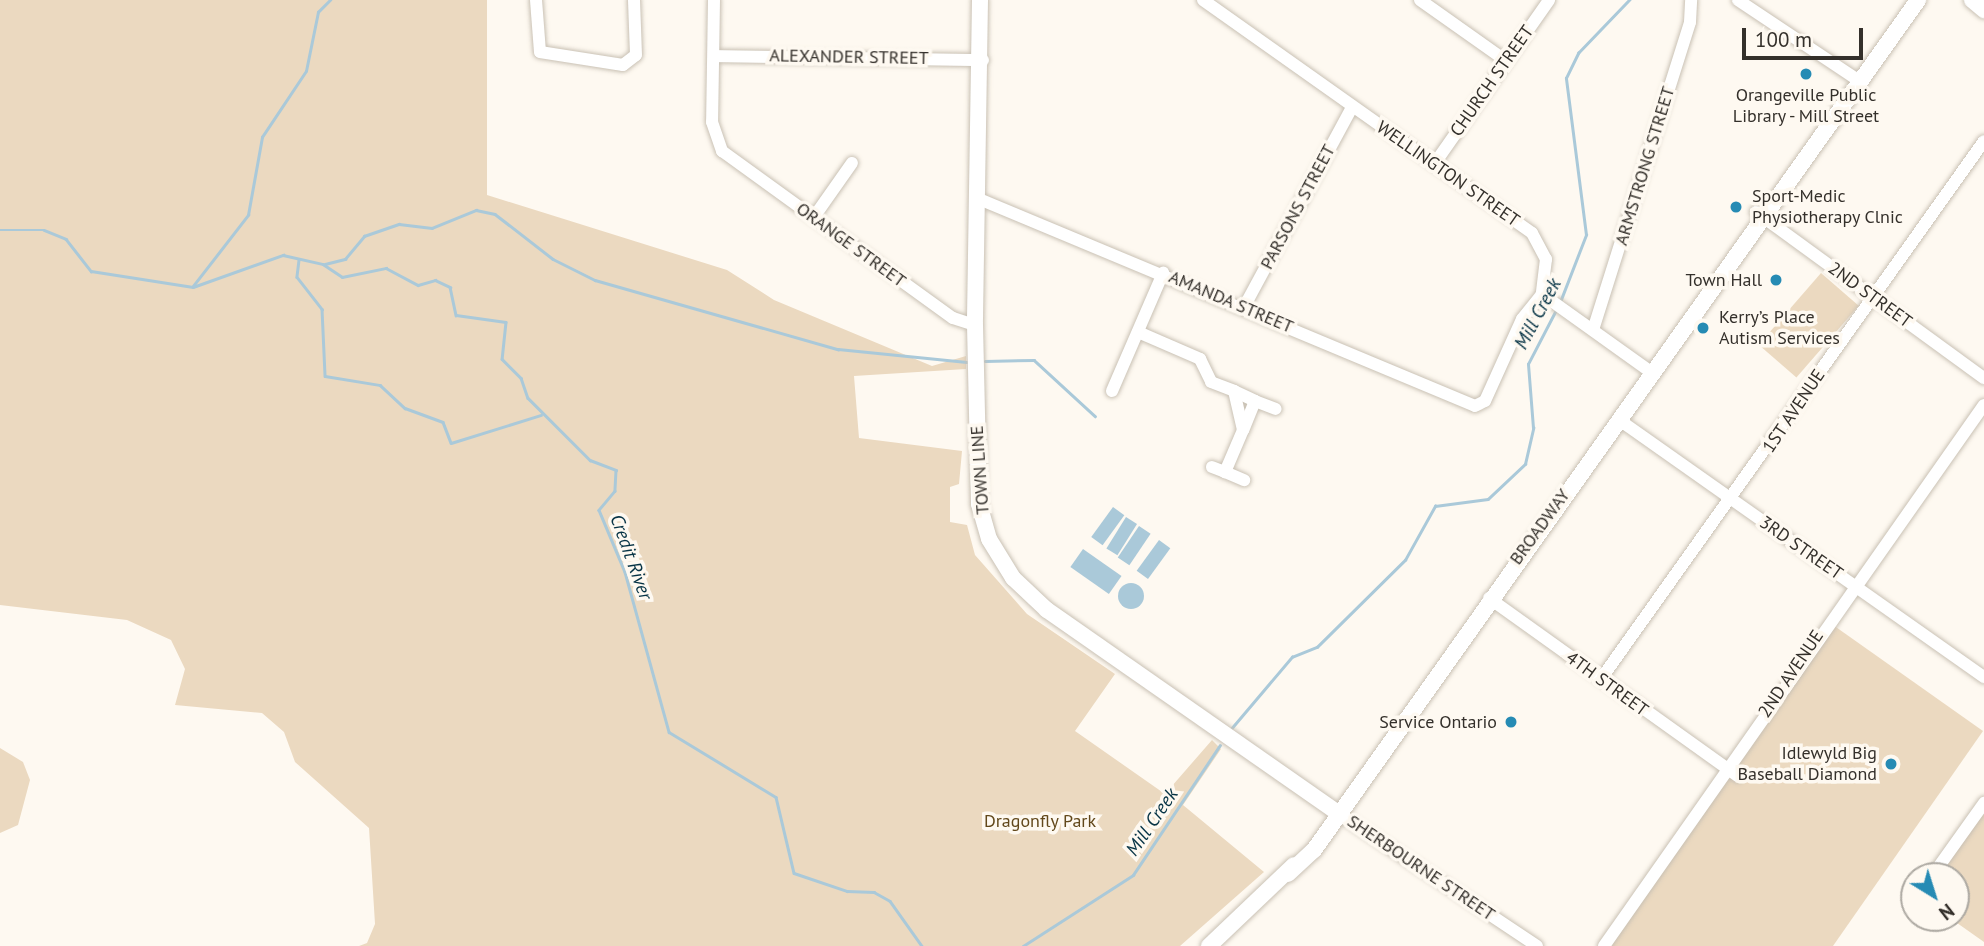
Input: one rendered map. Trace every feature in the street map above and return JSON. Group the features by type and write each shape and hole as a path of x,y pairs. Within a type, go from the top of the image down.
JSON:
{"main road":[{"name":"TOWN LINE","path":"981,0 983,60 975,325 979,504 989,539 1013,579 1047,610 1336,813"},
{"name":"BROADWAY","path":"1857,79 1907,0"},
{"name":"BROADWAY","path":"1209,946 1288,874 1336,813 1857,79 1918,0"},
{"path":"1972,0 1984,10"}],"street":[{"path":"536,0 540,52 623,65 636,55 634,0"},
{"path":"714,0 715,56"},
{"name":"WELLINGTON STREET","path":"1203,0 1435,163 1538,240 1546,262 1542,294"},
{"path":"1420,0 1506,61"},
{"name":"CHURCH STREET","path":"1435,163 1549,0"},
{"name":"ARMSTRONG STREET","path":"1593,330 1690,22 1691,0"},
{"path":"1738,0 1857,79"},
{"name":"ALEXANDER STREET","path":"715,56 983,60"},
{"name":"ORANGE STREET","path":"715,56 712,122 729,159 953,318 975,325"},
{"name":"PARSONS STREET","path":"1244,307 1352,107"},
{"name":"1ST AVENUE","path":"1601,680 1733,500 1872,296 1984,141"},
{"path":"814,217 852,163"},
{"name":"AMANDA STREET","path":"979,199 1244,307 1472,406 1482,404 1522,318 1542,294"},
{"name":"2ND STREET","path":"1760,215 1984,378"},
{"path":"1112,391 1163,273"},
{"path":"1542,294 1651,372"},
{"path":"1138,332 1200,359 1211,382 1276,409"},
{"path":"1234,391 1243,430"},
{"path":"1226,472 1255,401"},
{"name":"2ND AVENUE","path":"1604,946 1852,584 1984,405"},
{"name":"3RD STREET","path":"1618,419 1984,677"},
{"path":"1212,467 1244,480"},
{"name":"4TH STREET","path":"1489,598 1738,776"},
{"path":"1942,862 1984,803"},
{"name":"SHERBOURNE STREET","path":"1336,813 1537,946"}],"green space":[{"name":"Dragonfly Park","path":"0,0 487,0 487,195 727,270 774,300 932,366 966,356 966,369 854,376 859,438 962,451 959,484 950,487 950,522 967,525 975,555 1027,614 1115,674 1075,731 1165,794 1212,740 1221,749 1183,805 1264,872 1180,946 359,946 367,943 375,924 369,828 295,762 284,732 262,713 175,705 185,669 171,640 127,620 0,605"},
{"path":"1821,273 1859,306 1796,378 1759,345"},
{"path":"1833,625 1983,731 1833,946 1611,946"},
{"path":"0,748 23,762 30,780 18,825 0,833"},
{"path":"1984,809 1984,942 1970,932 1970,862 1946,862"}],"water":[{"path":"1113,507 1124,515 1103,545 1091,537"},
{"path":"1126,517 1137,524 1117,555 1106,548"},
{"path":"1139,526 1151,534 1129,565 1118,558"},
{"path":"1159,540 1170,548 1148,579 1137,571"},
{"path":"1083,549 1122,576 1109,594 1070,567"},
{"path":"1131,583 1140,587 1144,596 1140,605 1131,609 1122,605 1118,596 1122,587"}],"waterway":[{"path":"193,286 248,215 262,137 306,71 318,12 330,0"},
{"name":"Mill Creek","path":"1560,302 1586,235 1566,78 1578,53 1629,0"},
{"path":"325,264 345,259 364,236 399,224 432,228 476,210 495,214 553,259 595,280 838,349 966,362"},
{"name":"Credit River","path":"0,230 44,230 66,239 91,271 193,287 283,255 323,264 342,277 386,268 418,285 435,280 450,287 456,315 506,322 502,359 521,378 528,398 590,460 616,470 615,491 599,510 625,572 669,732 776,797 794,873 847,891 874,892 890,901 922,946"},
{"path":"299,260 297,277 322,309 325,376 380,385 405,408 443,422 451,443 541,415"},
{"name":"Mill Creek","path":"1230,730 1292,657 1317,647 1405,560 1435,506 1488,499 1525,464 1533,428 1528,364 1557,308"},
{"path":"985,361 1034,360 1095,416"},
{"name":"Mill Creek","path":"1023,946 1133,875 1220,745"}],"place":[{"name":"Orangeville Public Library - Mill Street","path":"1806,74"},
{"name":"Sport-Medic Physiotherapy Clnic","path":"1736,207"},
{"name":"Town Hall","path":"1776,280"},
{"name":"Kerry’s Place Autism Services","path":"1703,328"},
{"name":"Service Ontario","path":"1511,722"},
{"name":"Idlewyld Big Baseball Diamond","path":"1891,764"}]}
